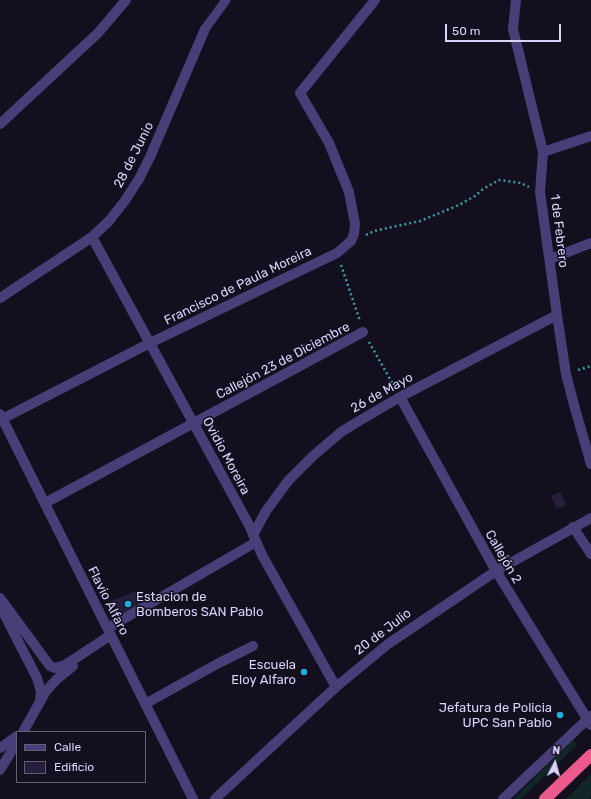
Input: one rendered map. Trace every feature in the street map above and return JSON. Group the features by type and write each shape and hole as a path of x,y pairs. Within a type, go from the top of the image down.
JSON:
{"highway":[{"path":"545,799 591,754"}],"street":[{"path":"0,124 98,33 126,0"},
{"path":"351,242 355,224 349,192 329,143 300,93 375,0"},
{"name":"1 de Febrero","path":"516,0 514,29 543,152 540,192 566,374 587,436 591,464"},
{"name":"28 de Junio","path":"0,298 92,238 114,215 139,178 150,157 205,29"},
{"path":"543,152 591,136"},
{"name":"Ovidio Moreira","path":"92,238 336,687"},
{"name":"Francisco de Paula Moreira","path":"1,418 150,343 337,253 351,242"},
{"path":"550,259 591,243"},
{"name":"26 de Mayo","path":"255,538 266,511 277,494 312,456 350,426 400,397 557,315"},
{"name":"Callejón 23 de Diciembre","path":"45,503 363,332"},
{"name":"Callejón 2","path":"400,397 496,571 590,720"},
{"name":"Flavio Alfaro","path":"1,418 193,799"},
{"name":"20 de Julio","path":"219,797 336,687 388,644 496,571 591,518"},
{"path":"573,527 591,554"},
{"path":"0,598 8,623 50,666 55,668 65,665 109,631 255,538"},
{"path":"0,606 37,678 41,692 40,701"},
{"path":"23,731 40,701 56,679 109,631"},
{"path":"146,704 217,664 254,646"},
{"path":"503,799 590,720"},
{"path":"0,748 16,737"},
{"path":"0,770 16,744"}],"lane":[{"name":"28 de Junio","path":"205,29 226,0"}],"path":[{"path":"351,242 374,231 420,222 470,199 483,189 499,180 521,183 540,192"},
{"path":"337,253 363,332 400,397"}],"green space":[{"path":"573,740 577,745 521,799 513,799"},
{"path":"591,774 591,796 589,799 566,799"}],"building":[{"path":"560,492 566,505 557,509 551,496"},
{"name":"Estacion de Bomberos SAN Pablo","path":"139,590 144,606 120,618 111,601"}],"place":[{"name":"Estacion de Bomberos SAN Pablo","path":"128,604"},
{"name":"Escuela Eloy Alfaro","path":"304,672"},
{"name":"Jefatura de Policia UPC San Pablo","path":"560,715"}]}
